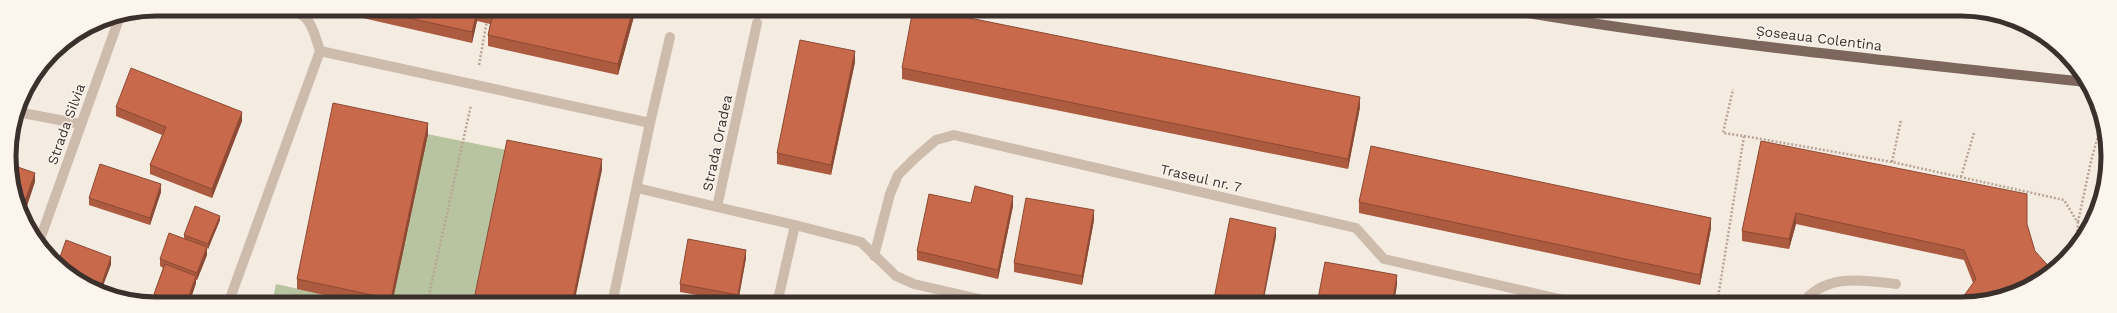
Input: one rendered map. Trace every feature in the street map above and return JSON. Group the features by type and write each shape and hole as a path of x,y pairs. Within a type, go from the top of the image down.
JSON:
{"main road":[{"name":"Șoseaua Colentina","path":"1550,16 1649,31 1861,58 2079,81"}],"street":[{"path":"231,297 320,51 312,25 304,16"},
{"name":"Strada Silvia","path":"41,236 118,21"},
{"name":"Strada Oradea","path":"757,23 717,207 861,242 896,276 914,284 970,297"},
{"path":"614,297 650,123 670,37"},
{"path":"320,51 650,123"},
{"path":"23,113 81,124"},
{"name":"Traseul nr. 7","path":"874,256 890,194 898,175 914,158 936,140 954,135 1356,228 1384,259 1550,297"},
{"path":"637,188 717,207"},
{"path":"779,297 795,225"},
{"path":"1809,297 1820,287 1841,280 1862,280 1896,284"}],"path":[{"path":"482,49 488,16"},
{"path":"429,297 475,86"},
{"path":"1733,89 1723,133 1892,162 2064,200 2078,223"},
{"path":"1892,162 1901,120"},
{"path":"1961,177 1974,133"},
{"path":"2077,235 2091,161 2099,133"},
{"path":"1718,297 1744,136"}],"green space":[{"path":"427,134 507,150 476,297 393,297"},
{"path":"276,284 334,297 273,297"}],"building":[{"path":"400,16 476,16 472,32"},
{"path":"493,16 631,16 618,64 488,35"},
{"path":"912,16 960,16 1360,97 1348,159 902,68"},
{"path":"800,40 855,51 831,165 777,153"},
{"path":"131,68 242,112 212,189 150,165 166,127 116,107"},
{"path":"333,103 428,123 391,297 382,297 297,279"},
{"path":"507,140 602,159 573,297 474,297"},
{"path":"1761,141 2027,194 2027,224 2035,251 2048,266 2023,283 2006,290 1979,296 1963,297 1976,279 1964,250 1796,213 1789,239 1742,231"},
{"path":"1371,146 1711,218 1700,275 1359,202"},
{"path":"100,164 161,184 150,218 89,198"},
{"path":"16,166 35,173 24,204"},
{"path":"975,186 1013,196 998,270 917,251 929,194 971,203"},
{"path":"1026,198 1094,210 1082,276 1014,263"},
{"path":"195,206 220,216 208,244 184,235"},
{"path":"1230,218 1276,228 1263,297 1214,297"},
{"path":"169,233 207,247 197,273 160,259"},
{"path":"688,239 746,250 738,295 680,284"},
{"path":"66,240 111,257 101,285 94,283 78,273 60,258"},
{"path":"1325,262 1397,275 1393,297 1318,297"},
{"path":"165,264 196,276 188,297 162,297 154,294"}]}
